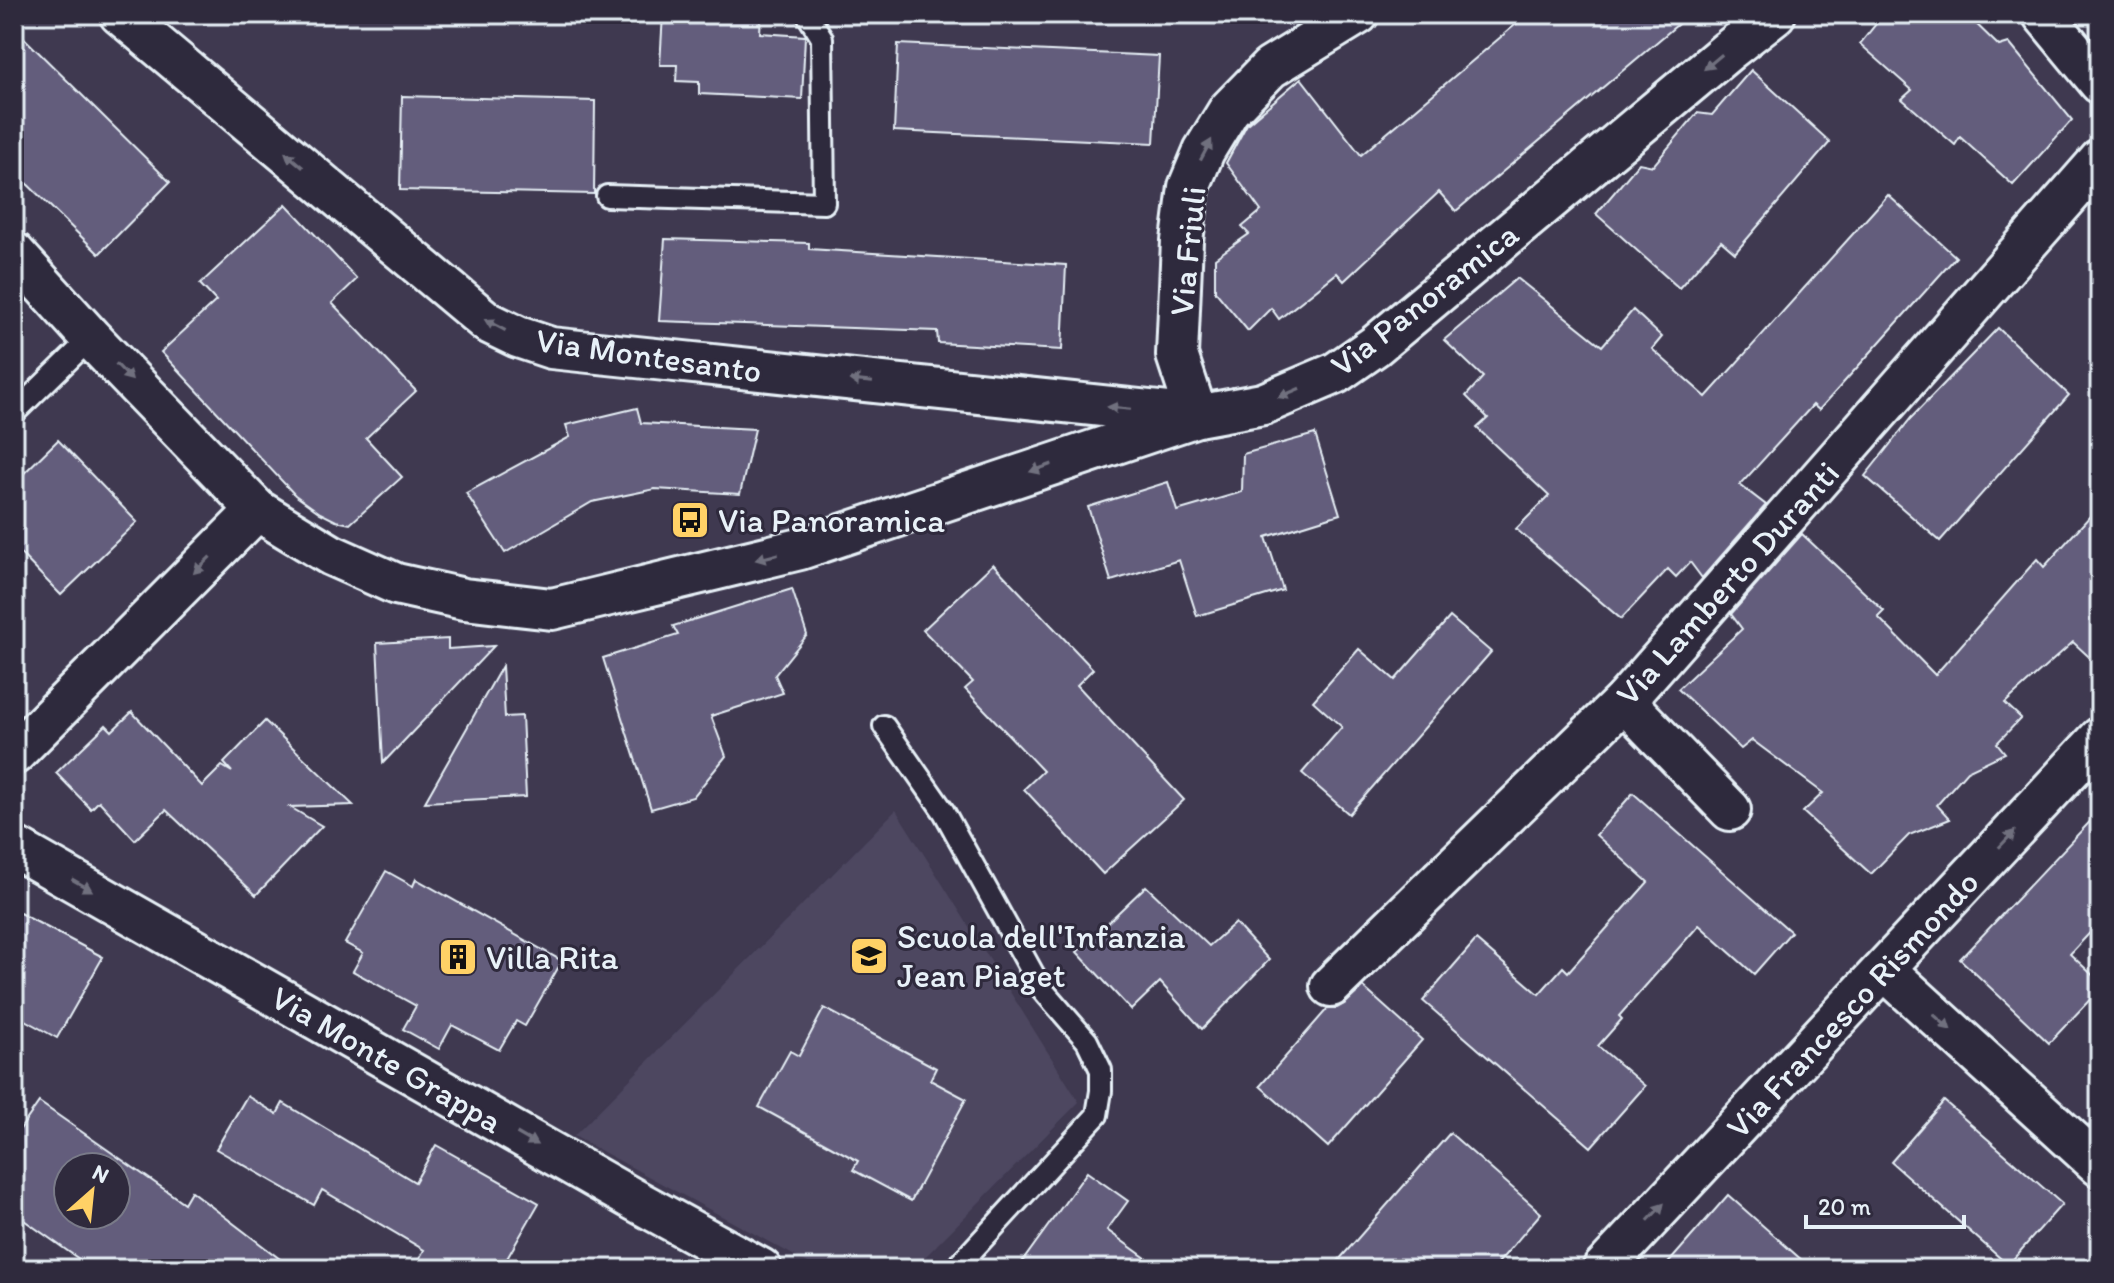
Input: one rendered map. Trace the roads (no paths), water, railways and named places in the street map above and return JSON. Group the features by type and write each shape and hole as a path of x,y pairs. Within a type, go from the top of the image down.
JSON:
{"street":[{"name":"Via Montesanto","path":"120,14 487,322 518,337 551,348 1197,416"},
{"name":"Via Friuli","path":"1197,416 1177,355 1182,241 1189,187 1204,151 1229,110 1270,68 1358,14"},
{"name":"Via Panoramica","path":"14,253 91,338 257,510 331,555 396,584 464,599 552,609 800,549 1197,416 1263,404 1336,373 1375,346 1775,14"},
{"path":"2043,14 2100,83"},
{"name":"Via Lamberto Duranti","path":"1331,986 1624,701 2100,160"},
{"path":"14,754 257,510"},
{"path":"1624,701 1730,810"},
{"name":"Via Francesco Rismondo","path":"1603,1269 2100,738"},
{"name":"Via Monte Grappa","path":"14,847 761,1269"},
{"path":"1885,970 2100,1166"}],"lane":[{"path":"607,196 824,203 822,38 807,14"},
{"path":"14,413 91,338"},
{"path":"884,726 944,812 1041,988 1087,1041 1101,1070 1097,1115 955,1269"}],"place":[{"name":"Via Panoramica","path":"690,520"},
{"name":"Scuola dell'Infanzia Jean Piaget","path":"869,956"},
{"name":"Villa Rita","path":"458,957"}]}
